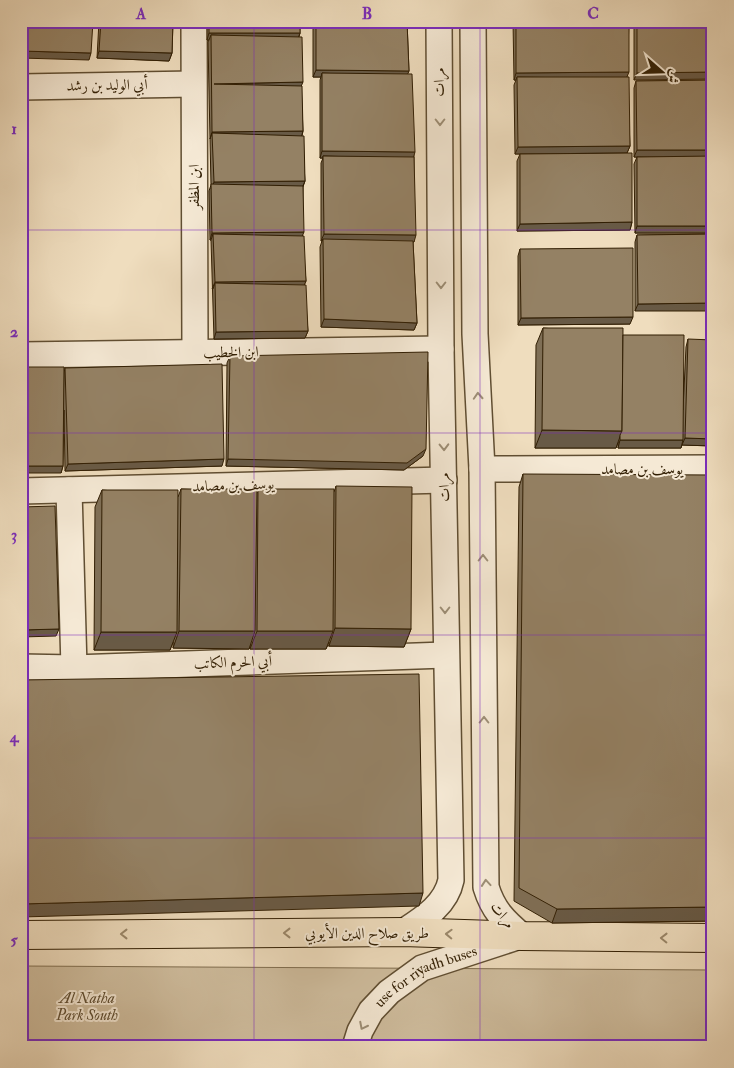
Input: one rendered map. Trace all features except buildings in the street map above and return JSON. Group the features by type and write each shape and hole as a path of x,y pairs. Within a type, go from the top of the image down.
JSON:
{"main road":[{"name":"طريق صلاح الدين الأيوبي","path":"21,935 403,932 522,936 713,938"}],"street":[{"name":"ابن المظفر","path":"194,21 195,353"},
{"name":"مرات","path":"403,932 435,908 449,891 450,880 441,349 439,21"},
{"name":"مرات","path":"473,21 475,334 482,470 486,887 495,910 504,921 522,936"},
{"name":"أبي الوليد بن رشد","path":"21,87 193,84"},
{"name":"ابن الخطيب","path":"21,355 441,349"},
{"name":"يوسف بن مصامد","path":"482,470 713,468"},
{"name":"يوسف بن مصامد","path":"21,491 444,480"},
{"path":"69,490 74,668"},
{"name":"أبي الحرم الكاتب","path":"21,667 74,668 445,655"},
{"path":"449,826 461,849 468,851 478,846 485,820"},
{"name":"use for riyadh buses","path":"355,1047 360,1032 371,1011 389,992 422,968 522,936"}],"green space":[{"name":"Al Natha Park South","path":"21,966 713,970 713,1047 21,1047"}]}
